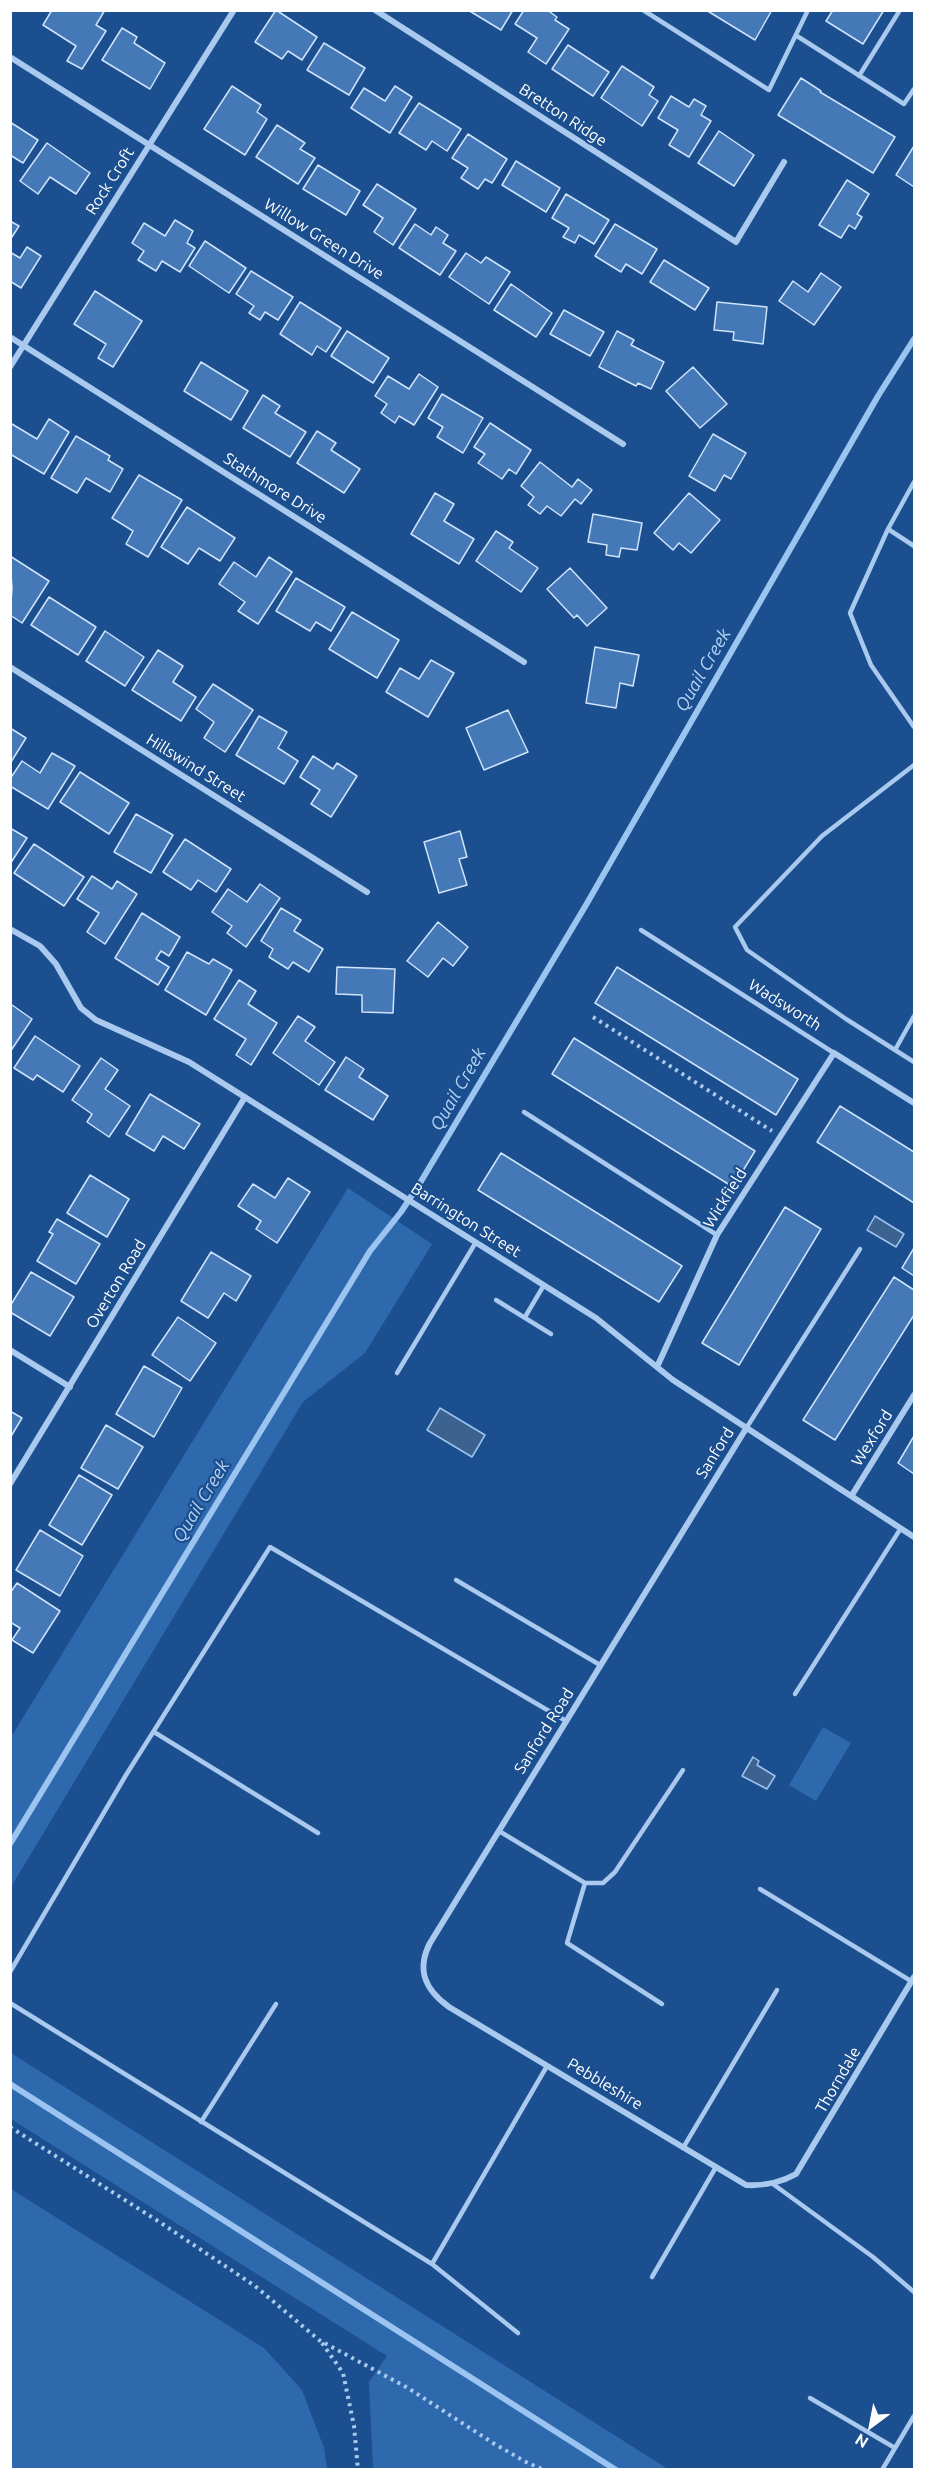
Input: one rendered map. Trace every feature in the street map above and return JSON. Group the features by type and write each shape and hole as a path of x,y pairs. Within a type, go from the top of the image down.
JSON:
{"street":[{"name":"Rock Croft","path":"10,367 234,10"},
{"name":"Bretton Ridge","path":"375,10 736,242 784,162"},
{"name":"Willow Green Drive","path":"10,57 623,444"},
{"name":"Stathmore Drive","path":"10,337 524,662"},
{"name":"Hillswind Street","path":"10,667 367,892"},
{"name":"Barrington Street","path":"10,929 40,946 56,964 81,1008 96,1020 189,1062 476,1242 604,1323 657,1367 915,1538"},
{"name":"Wadsworth","path":"834,1053 915,1103"},
{"name":"Wickfield","path":"657,1367 717,1235 834,1053"},
{"name":"Overton Road","path":"10,1484 244,1097"},
{"path":"10,1350 70,1387"},
{"name":"Wexford","path":"852,1495 915,1395"},
{"name":"Sanford","path":"707,1492 747,1427"},
{"name":"Sanford Road","path":"429,1990 425,1977 425,1952 707,1492"},
{"name":"Thorndale","path":"773,2184 796,2174 806,2161 913,1979"},
{"name":"Pebbleshire","path":"429,1990 448,2007 746,2185 773,2184"}],"lane":[{"path":"644,10 770,90 808,10"},
{"path":"859,76 900,10"},
{"path":"797,36 904,104 915,89"},
{"path":"915,482 888,529 850,613 871,665 915,727"},
{"path":"888,529 915,546"},
{"path":"915,765 822,836 735,927 747,950 846,1019 915,1062"},
{"name":"Wadsworth","path":"641,930 834,1053"},
{"path":"895,1050 915,1016"},
{"path":"524,1112 717,1235"},
{"path":"397,1373 476,1242"},
{"path":"747,1427 860,1249"},
{"path":"525,1317 543,1285"},
{"path":"496,1300 551,1334"},
{"path":"795,1694 901,1528"},
{"path":"10,1972 153,1732 270,1547 566,1721"},
{"path":"456,1580 600,1665"},
{"path":"153,1732 318,1833"},
{"path":"498,1831 585,1883 603,1882 615,1872 683,1770"},
{"path":"585,1883 567,1943 662,2004"},
{"path":"760,1888 913,1979"},
{"path":"683,2148 777,1990"},
{"path":"10,2003 432,2264 518,2333"},
{"path":"201,2122 276,2004"},
{"path":"432,2264 547,2066"},
{"path":"652,2277 716,2167"},
{"path":"773,2184 873,2257 915,2292"},
{"path":"810,2398 895,2448"},
{"path":"882,2469 915,2416"}],"path":[{"path":"593,1017 780,1136"},
{"path":"10,2127 255,2286 320,2340 408,2388 493,2443 526,2462 544,2469"},
{"path":"320,2340 343,2373 354,2426 358,2469"}],"shaded area":[{"path":"348,1188 432,1244 365,1353 303,1402 11,1887 11,1737"},
{"path":"875,1216 904,1234 896,1247 867,1230"},
{"path":"440,1408 485,1435 472,1457 427,1430"},
{"path":"823,1727 851,1743 816,1801 789,1785"},
{"path":"753,1757 759,1761 757,1765 775,1776 767,1789 742,1776"},
{"path":"10,2053 668,2469 373,2469 369,2382 387,2356 11,2119"},
{"path":"11,2189 264,2348 302,2390 324,2448 327,2469 11,2469"}],"building":[{"path":"52,10 105,10 96,25 106,31 82,69 67,61 76,46 43,25"},
{"path":"276,10 317,37 302,60 288,51 282,59 255,42"},
{"path":"468,10 513,10 501,30"},
{"path":"524,10 547,10 557,17 555,20 569,29 546,64 528,52 537,38 515,24"},
{"path":"706,10 772,10 755,40"},
{"path":"833,10 884,10 863,44 826,21"},
{"path":"122,28 137,37 134,43 165,63 150,89 102,60"},
{"path":"324,43 365,68 349,95 307,70"},
{"path":"568,45 609,72 593,96 552,69"},
{"path":"622,66 654,87 649,95 658,101 642,126 601,98"},
{"path":"801,78 895,137 873,173 778,115"},
{"path":"232,86 261,105 257,112 267,119 245,155 204,129"},
{"path":"395,86 412,97 390,133 351,108 364,88 385,101"},
{"path":"671,96 689,107 694,99 706,106 701,115 711,121 689,157 669,145 678,130 658,118"},
{"path":"419,103 461,129 447,151 432,141 426,150 399,133"},
{"path":"10,122 38,140 23,163 10,155"},
{"path":"277,125 305,143 300,149 315,158 298,184 256,157"},
{"path":"719,131 754,155 734,186 698,163"},
{"path":"468,134 507,159 492,183 485,179 478,189 461,178 468,168 452,158"},
{"path":"47,143 90,173 76,194 50,177 38,194 20,181"},
{"path":"914,146 914,187 896,175"},
{"path":"516,161 560,188 546,212 502,185"},
{"path":"318,165 360,191 346,215 303,189"},
{"path":"847,180 869,194 857,214 862,217 855,229 849,225 841,238 819,225"},
{"path":"377,184 416,209 393,245 374,232 383,218 363,205"},
{"path":"566,194 609,220 594,244 579,235 575,243 563,237 569,228 552,218"},
{"path":"175,220 193,231 187,243 195,248 180,272 162,261 156,271 138,260 144,251 132,243 144,223 165,236"},
{"path":"10,221 19,226 10,240"},
{"path":"415,224 431,235 436,227 448,235 443,243 456,251 440,275 399,248"},
{"path":"615,224 657,249 642,274 626,264 621,272 595,256"},
{"path":"205,241 246,268 229,293 189,266"},
{"path":"27,247 41,256 21,288 10,281 10,252 20,258"},
{"path":"466,253 481,263 486,257 510,272 489,304 449,277"},
{"path":"664,260 709,288 695,310 650,282"},
{"path":"251,271 293,297 278,320 265,312 260,320 249,313 254,306 236,294"},
{"path":"821,273 841,287 814,325 779,301 793,281 808,292"},
{"path":"511,284 552,313 536,337 494,310"},
{"path":"95,291 142,321 113,367 98,358 106,344 74,324"},
{"path":"300,302 341,328 326,352 317,346 312,355 280,334"},
{"path":"717,302 767,307 763,344 733,340 734,332 714,330"},
{"path":"564,310 604,332 590,356 550,334"},
{"path":"347,331 389,358 373,383 331,356"},
{"path":"617,331 634,340 631,345 664,362 651,389 638,383 636,386 599,367"},
{"path":"201,362 248,391 231,420 184,391"},
{"path":"693,367 727,404 700,428 666,391"},
{"path":"419,374 438,387 414,425 399,416 395,423 381,413 387,404 375,396 388,376 409,389"},
{"path":"442,394 483,418 463,453 437,437 443,427 428,418"},
{"path":"263,395 280,406 275,413 306,432 290,457 243,428"},
{"path":"49,419 69,432 44,474 10,454 10,427 12,424 37,439"},
{"path":"490,423 531,450 516,474 509,469 502,479 478,463 485,454 474,447"},
{"path":"317,431 336,443 331,450 360,469 344,493 297,463"},
{"path":"713,434 746,453 731,479 724,475 715,491 689,476"},
{"path":"76,436 110,456 108,460 123,469 110,492 86,478 77,493 51,478"},
{"path":"540,462 572,487 578,479 592,490 581,504 575,499 561,516 547,506 540,514 528,505 534,497 521,486"},
{"path":"139,475 182,500 148,557 126,544 133,531 112,518"},
{"path":"435,493 454,504 444,521 474,539 459,564 411,534"},
{"path":"689,493 720,520 691,553 679,543 673,550 654,533"},
{"path":"187,507 235,538 220,561 199,548 188,564 161,547"},
{"path":"593,514 642,523 637,550 621,548 619,557 606,555 607,545 588,542"},
{"path":"496,531 513,542 509,548 538,568 521,592 476,561"},
{"path":"10,556 49,581 22,623 10,615 12,589"},
{"path":"269,557 292,572 258,624 238,611 245,602 219,584 234,562 256,577"},
{"path":"570,568 607,608 587,626 577,615 574,618 547,589"},
{"path":"296,578 345,607 331,631 316,622 310,631 276,611"},
{"path":"49,597 96,627 78,655 31,625"},
{"path":"352,612 399,640 377,678 329,649"},
{"path":"105,631 144,657 125,686 86,661"},
{"path":"595,647 639,655 633,686 620,683 616,708 586,703"},
{"path":"158,650 183,666 173,682 196,697 181,721 132,690"},
{"path":"431,660 454,673 428,717 386,692 400,668 419,679"},
{"path":"213,684 253,710 225,752 204,738 214,722 196,709"},
{"path":"508,710 528,752 484,770 466,728"},
{"path":"259,716 287,732 278,748 298,761 284,784 236,755"},
{"path":"10,728 26,738 11,762 10,762"},
{"path":"52,753 75,766 48,809 10,786 10,779 22,761 40,773"},
{"path":"313,756 333,769 337,763 357,776 331,817 311,804 320,790 300,777"},
{"path":"80,772 129,803 109,834 60,802"},
{"path":"136,814 173,835 151,873 114,852"},
{"path":"10,828 27,838 10,864"},
{"path":"460,831 467,857 459,859 467,885 439,893 424,842"},
{"path":"185,839 231,869 216,892 198,880 191,890 163,872"},
{"path":"34,844 84,877 64,906 14,873"},
{"path":"92,876 112,889 117,881 137,894 105,944 87,932 99,913 77,899"},
{"path":"260,884 280,898 246,947 227,933 232,926 212,912 228,889 247,902"},
{"path":"281,908 301,920 294,931 323,949 309,972 293,962 288,969 269,957 273,949 261,941"},
{"path":"142,913 180,937 169,956 161,951 156,959 169,967 158,985 115,958"},
{"path":"438,922 468,947 453,966 443,958 428,977 407,961"},
{"path":"187,952 209,964 213,959 232,970 206,1015 165,990"},
{"path":"337,967 395,969 393,1013 362,1012 362,995 336,994"},
{"path":"617,967 798,1079 776,1115 595,1003"},
{"path":"239,980 256,991 248,1004 277,1023 251,1065 236,1055 246,1039 214,1019"},
{"path":"12,1005 32,1019 10,1052 10,1007"},
{"path":"298,1016 315,1027 305,1041 335,1062 319,1085 273,1053"},
{"path":"35,1036 80,1066 63,1092 37,1075 33,1080 14,1068"},
{"path":"574,1038 755,1151 733,1187 552,1074"},
{"path":"346,1057 364,1069 359,1077 388,1096 373,1120 325,1090"},
{"path":"101,1058 118,1070 105,1089 130,1106 109,1137 87,1122 92,1114 72,1100"},
{"path":"150,1094 200,1124 184,1149 163,1136 154,1151 126,1134"},
{"path":"840,1106 914,1152 914,1203 817,1142"},
{"path":"501,1153 682,1266 659,1302 478,1190"},
{"path":"90,1175 129,1199 107,1237 67,1213"},
{"path":"288,1178 310,1192 277,1243 256,1229 261,1221 238,1206 253,1184 275,1198"},
{"path":"785,1207 821,1229 739,1365 702,1343"},
{"path":"57,1219 100,1244 76,1284 37,1261 53,1234 49,1232"},
{"path":"914,1248 914,1276 902,1268"},
{"path":"211,1252 251,1276 236,1301 224,1293 208,1318 181,1301"},
{"path":"31,1272 74,1297 50,1336 10,1312 10,1306"},
{"path":"894,1277 914,1290 914,1315 835,1440 803,1420"},
{"path":"178,1317 216,1343 190,1381 152,1355"},
{"path":"144,1366 182,1388 154,1437 116,1414"},
{"path":"10,1411 22,1418 10,1438"},
{"path":"106,1425 143,1447 118,1489 81,1468"},
{"path":"914,1436 914,1474 898,1463"},
{"path":"79,1475 112,1495 82,1545 49,1525"},
{"path":"40,1530 83,1556 60,1596 16,1570"},
{"path":"17,1583 60,1611 33,1653 12,1640 20,1628 10,1622 10,1593"}],"waterway":[{"name":"Quail Creek","path":"10,1844 370,1251 401,1212 420,1183 586,905 878,396 914,339"},
{"path":"10,2084 616,2470"}]}
